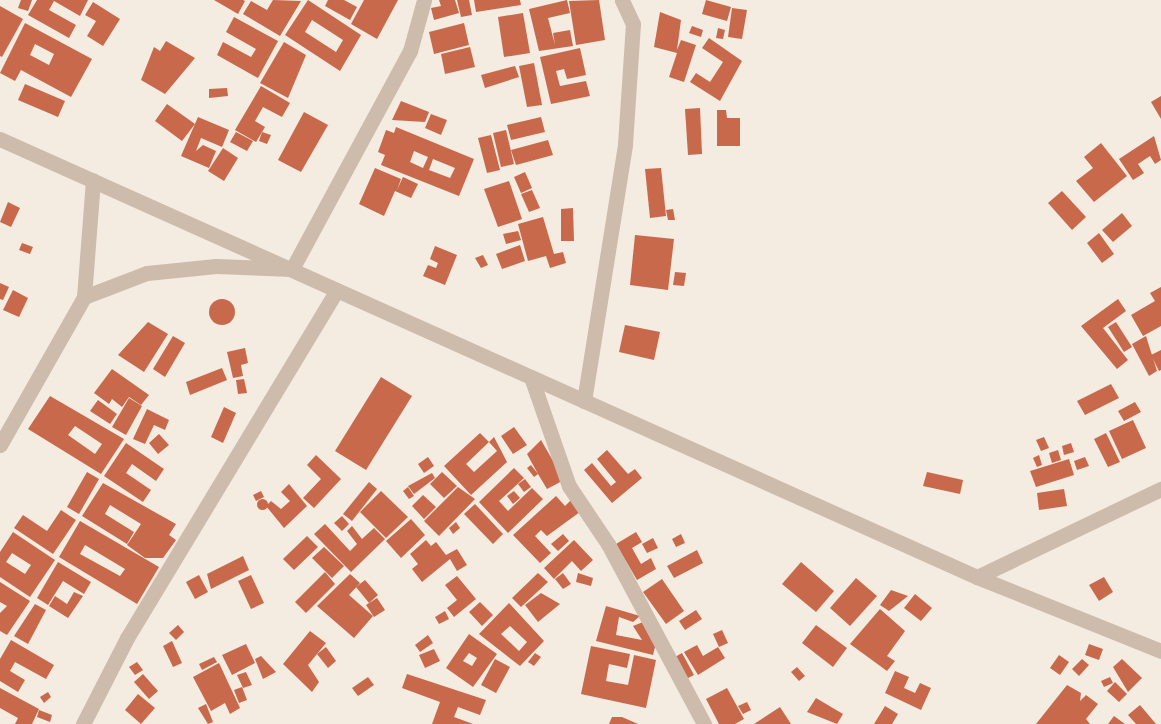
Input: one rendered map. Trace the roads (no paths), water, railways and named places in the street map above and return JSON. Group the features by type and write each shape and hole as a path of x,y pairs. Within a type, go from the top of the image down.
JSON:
{"street":[{"path":"292,269 410,51 424,0"},
{"path":"584,401 625,144 633,24 622,0"},
{"path":"0,138 977,577 1161,651"},
{"path":"0,445 84,297 93,180"},
{"path":"84,297 147,273 216,266 292,269"},
{"path":"83,724 127,638 337,290"},
{"path":"531,377 569,486 614,554 704,724"},
{"path":"977,577 1161,489"}]}
